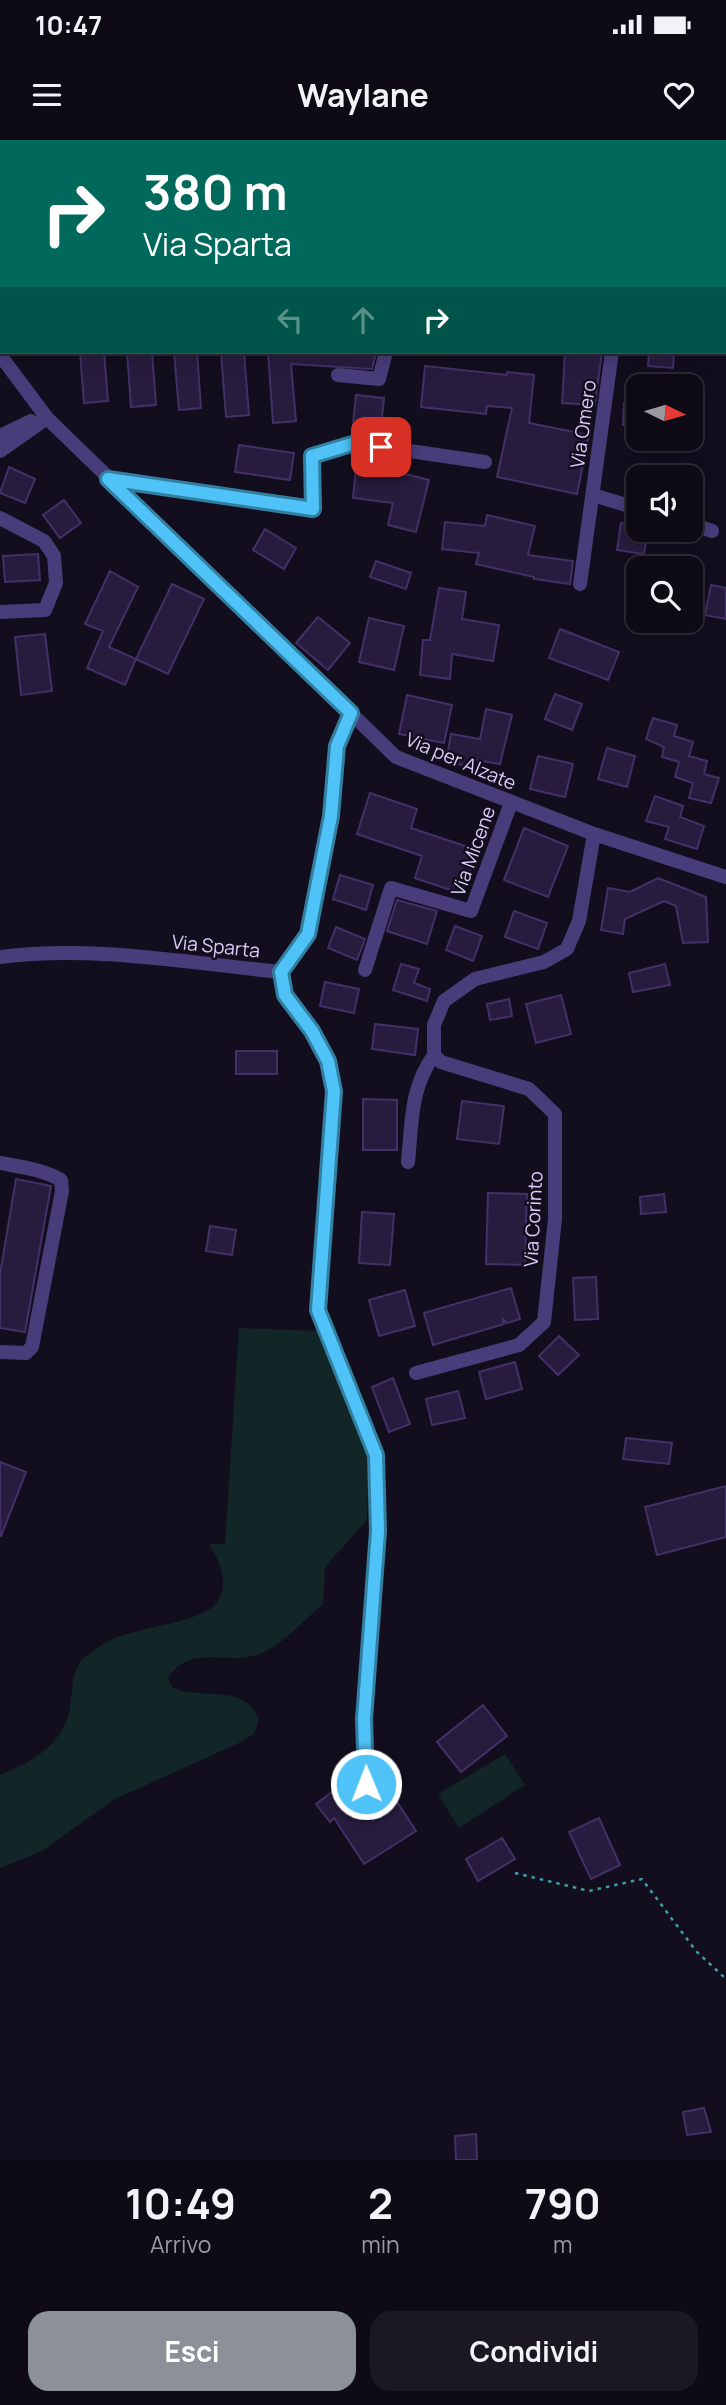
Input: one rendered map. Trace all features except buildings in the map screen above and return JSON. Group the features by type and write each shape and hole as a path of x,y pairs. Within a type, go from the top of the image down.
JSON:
{"street":[{"path":"338,375 379,379 385,354"},
{"name":"Via Omero","path":"612,354 593,495 626,505"},
{"name":"Via per Alzate","path":"0,355 46,416 108,479 396,757 594,834 726,877"},
{"path":"0,436 46,416"},
{"path":"0,451 46,416"},
{"path":"108,479 313,509 312,456 355,443 485,462"},
{"path":"580,584 593,495"},
{"path":"0,518 44,541 54,556 56,583 45,610 0,612"},
{"path":"703,528 712,531"},
{"name":"Via Sparta","path":"0,957 41,952 112,955 281,972 308,934 331,816 337,746 351,713"},
{"name":"Via Micene","path":"365,970 391,888 471,911 512,803"},
{"path":"408,1162 413,1101 422,1071 434,1055 434,1025 444,1001 475,979 544,961 567,949 579,921 594,834"},
{"path":"281,972 285,995 312,1031 328,1061 334,1091 318,1310 376,1455 378,1531 364,1719 366,1784"},
{"name":"Via Corinto","path":"416,1373 519,1345 544,1322 555,1219 555,1114 528,1089 441,1062 434,1055"},
{"path":"0,1163 43,1172 57,1178 61,1180 62,1191 32,1347 26,1353 0,1352"}],"path":[{"path":"515,1873 589,1891 642,1880 696,1951 726,1979"}],"green space":[{"path":"239,1328 317,1331 369,1450 367,1520 325,1569 323,1604 285,1638 268,1650 247,1657 210,1657 187,1661 177,1667 168,1678 173,1688 234,1697 244,1701 253,1708 259,1720 254,1734 113,1800 42,1851 0,1868 0,1775 33,1759 59,1735 69,1713 73,1679 81,1661 111,1640 198,1615 211,1608 219,1599 223,1577 209,1544 225,1544"},
{"path":"505,1754 525,1785 459,1828 438,1794"}],"route":[{"path":"366,1784 364,1719 378,1531 376,1455 318,1310 334,1091 328,1061 312,1031 285,995 281,972 308,934 331,816 337,746 351,713 108,479 313,509 312,456 355,443 381,447"}]}
